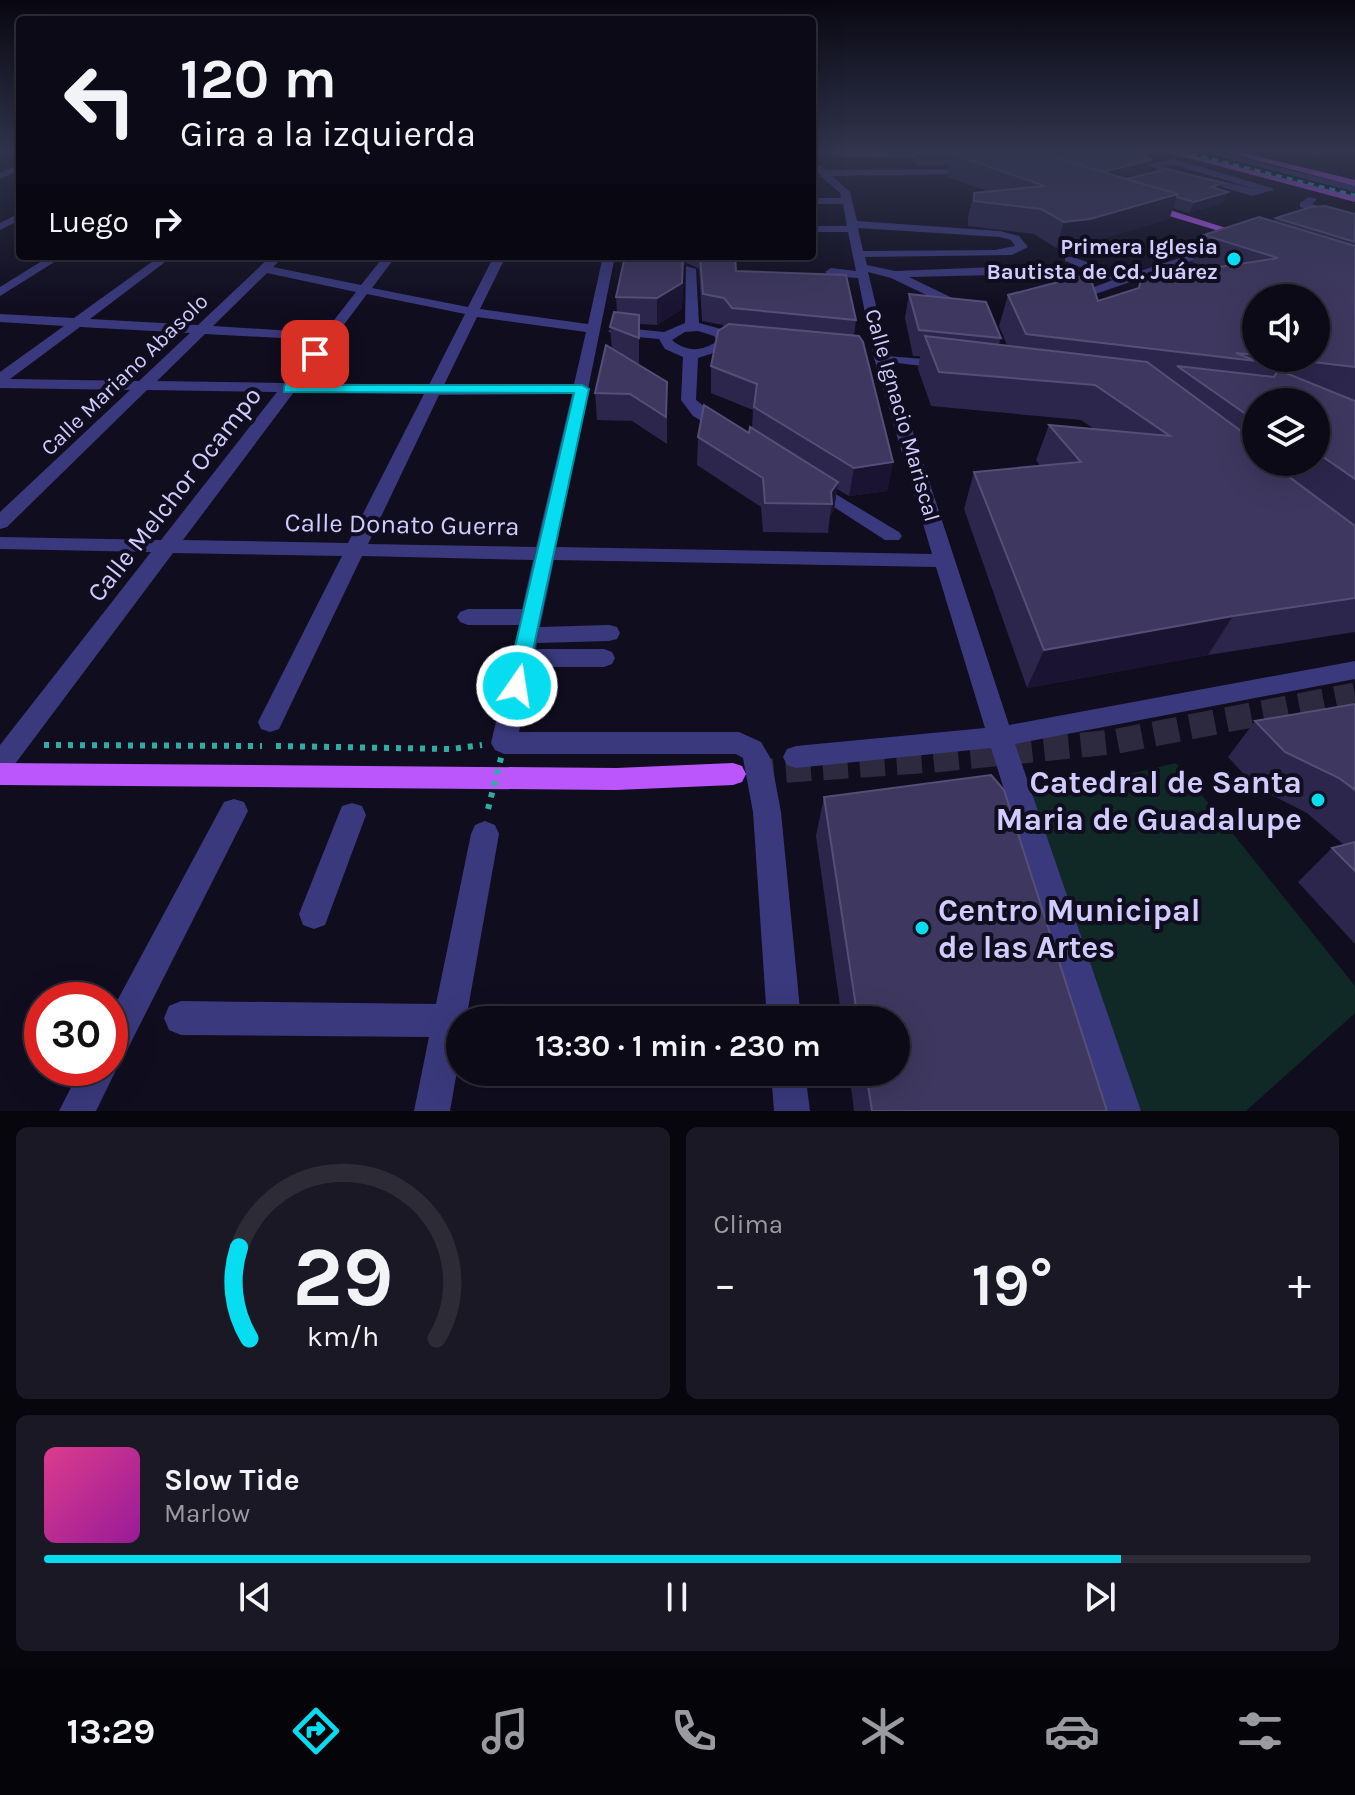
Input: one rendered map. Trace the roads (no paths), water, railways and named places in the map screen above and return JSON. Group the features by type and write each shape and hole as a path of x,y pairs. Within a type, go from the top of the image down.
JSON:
{"main road":[{"path":"1137,203 1263,242"},
{"path":"0,774 616,779 733,774"}],"street":[{"name":"Calle Ignacio Mariscal","path":"848,203 881,358 1000,737"},
{"path":"1307,203 1304,205 1355,220"},
{"path":"816,229 851,227 1000,234 1015,238 1022,247 1012,252 861,265 831,272"},
{"path":"1058,303 1249,237"},
{"path":"1069,259 1125,280"},
{"path":"0,292 52,260"},
{"path":"0,381 162,260"},
{"name":"Calle Mariano Abasolo","path":"0,523 274,260"},
{"name":"Calle Melchor Ocampo","path":"0,764 387,260"},
{"path":"270,722 498,260"},
{"path":"609,260 600,330 582,389 503,748 746,745 758,759 767,812 783,1006"},
{"path":"861,265 895,275 975,315"},
{"path":"265,269 472,312 667,336"},
{"path":"690,269 692,327"},
{"path":"895,275 996,271"},
{"path":"0,318 329,337"},
{"path":"724,342 724,337 712,329 692,327 672,331 667,336 667,345 691,353 713,351 724,342 756,345"},
{"path":"691,353 686,401 691,408 745,442"},
{"path":"893,359 964,367"},
{"path":"0,381 289,389 582,389"},
{"path":"798,476 892,536"},
{"name":"Calle Donato Guerra","path":"0,543 946,561"},
{"path":"468,617 604,658"},
{"path":"528,637 609,633"},
{"path":"796,757 1000,737 1355,670"},
{"path":"1000,737 1123,1111"},
{"path":"128,1014 234,811"},
{"path":"314,914 352,815"},
{"path":"452,1006 487,822"},
{"path":"181,1018 446,1021"},
{"path":"432,1111 446,1037"},
{"path":"77,1111 90,1086"},
{"path":"789,1086 792,1111"}],"tunnel":[{"path":"749,773 933,760 1112,742 1355,695"}],"place":[{"name":"Primera Iglesia Bautista de Cd. Juárez","path":"1234,259"},
{"name":"Catedral de Santa Maria de Guadalupe","path":"1318,800"},
{"name":"Centro Municipal de las Artes","path":"922,928"}]}
